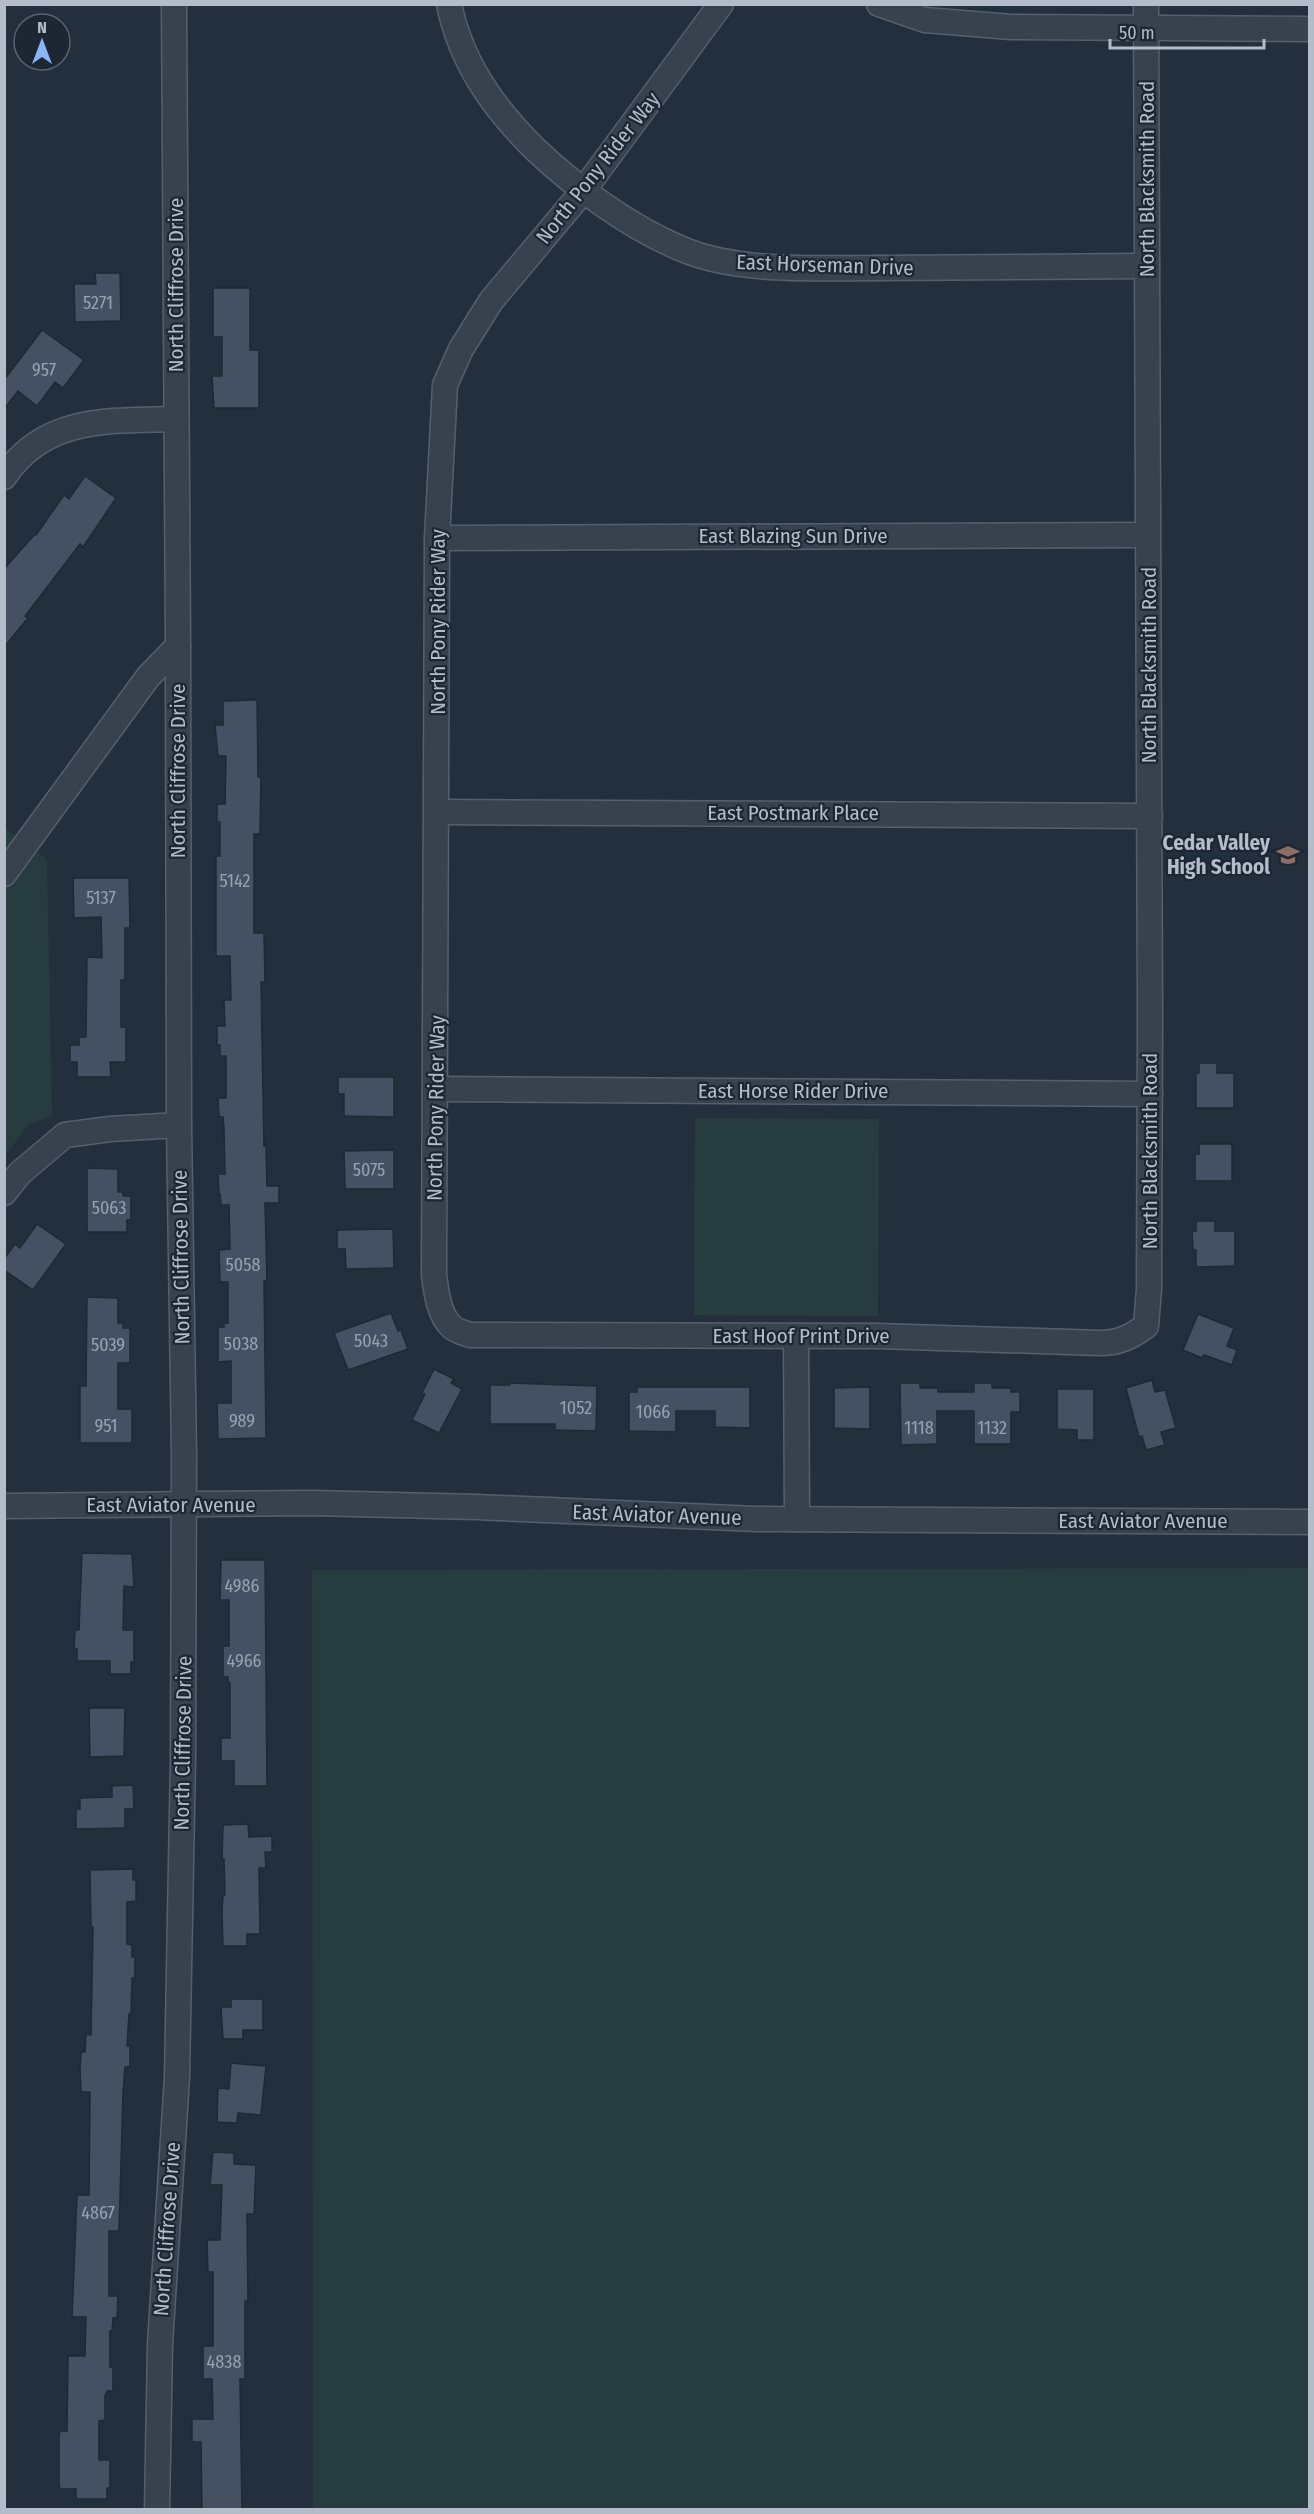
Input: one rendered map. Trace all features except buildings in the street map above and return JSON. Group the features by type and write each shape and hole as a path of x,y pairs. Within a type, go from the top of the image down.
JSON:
{"street":[{"name":"North Cliffrose Drive","path":"157,2510 160,2344 177,2077 183,1758 184,1504 178,1125 174,4"},
{"name":"East Horseman Drive","path":"449,4 457,35 468,60 493,103 527,140 583,191 682,250 724,261 799,268 1147,266"},
{"name":"North Pony Rider Way","path":"452,1327 439,1301 434,1275 437,538 445,385 461,350 491,301 583,191 721,4"},
{"path":"879,4 925,20 1011,27 1145,16 1310,29"},
{"name":"North Blacksmith Road","path":"1145,16 1150,816 1149,1289 1146,1326"},
{"path":"4,477 35,445 65,429 96,422 176,419"},
{"name":"East Blazing Sun Drive","path":"437,538 1148,535"},
{"path":"4,874 148,676 178,646"},
{"name":"East Postmark Place","path":"437,812 1150,816"},
{"name":"East Horse Rider Drive","path":"436,1089 1150,1094"},
{"path":"4,1192 20,1173 65,1135 110,1128 178,1125"},
{"name":"East Hoof Print Drive","path":"452,1327 470,1335 484,1337 796,1336 1114,1343 1133,1336 1146,1326"},
{"path":"796,1336 797,1519"},
{"name":"East Aviator Avenue","path":"4,1506 412,1505 659,1516 797,1519 1310,1522"}],"green space":[{"path":"5,828 47,859 52,1116 28,1125 5,1156"},
{"path":"695,1118 879,1119 878,1316 694,1315"},
{"path":"1309,1568 1309,2509 313,2509 312,1570"}],"place":[{"name":"Cedar Valley High School","path":"1288,855"}]}
